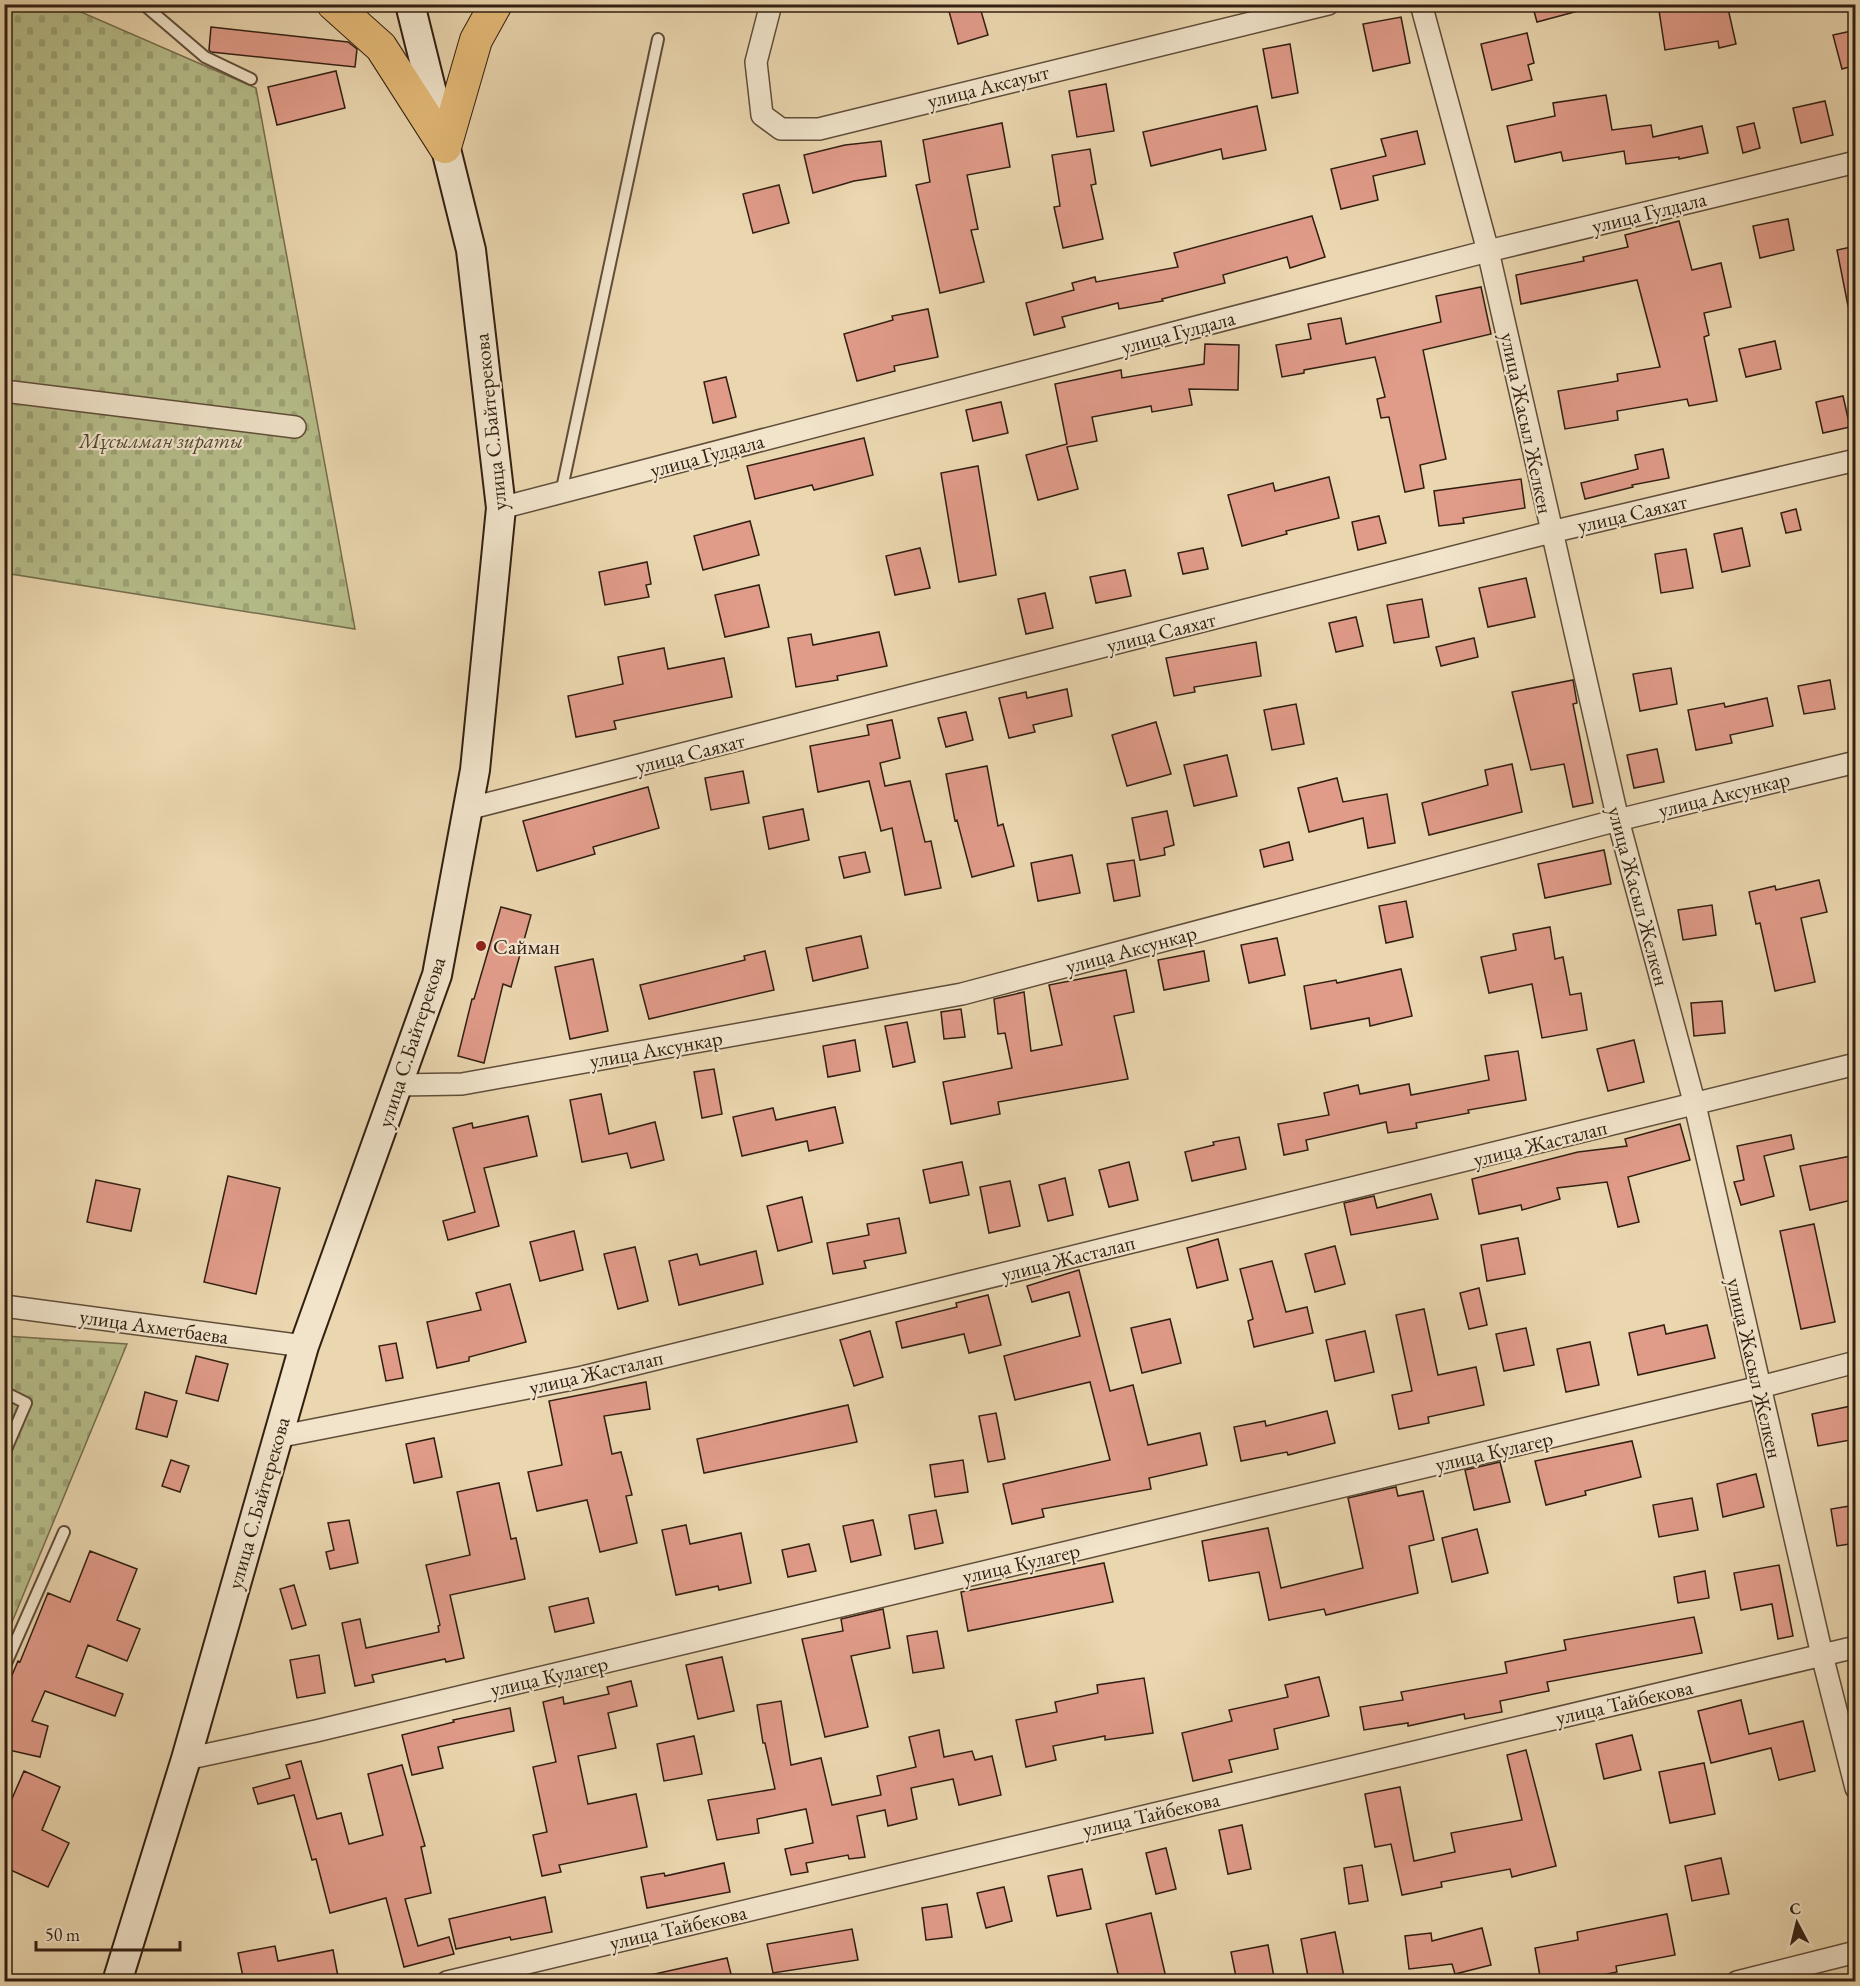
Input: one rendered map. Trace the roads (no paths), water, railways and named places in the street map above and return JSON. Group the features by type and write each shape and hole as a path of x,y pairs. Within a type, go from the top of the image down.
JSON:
{"main road":[{"path":"333,4 381,47 446,147"},
{"name":"улица С.Байтерекова","path":"117,1982 186,1760 304,1346 437,975 475,770 501,508 471,250 410,4"},
{"path":"446,147 476,40 496,4"}],"street":[{"name":"улица Аксауыт","path":"771,4 756,62 762,115 781,129 819,129 1328,4"},
{"name":"улица Жасыл Желкен","path":"1421,4 1488,251 1618,820 1695,1105 1822,1655 1856,1788"},
{"name":"улица Гулдала","path":"501,508 1488,251 1856,162"},
{"path":"4,391 295,427"},
{"name":"улица Саяхат","path":"467,809 1551,532 1856,460"},
{"name":"улица Аксункар","path":"398,1085 462,1084 962,994 1618,820 1856,762"},
{"name":"улица Жасталап","path":"277,1437 583,1377 1856,1064"},
{"name":"улица Ахметбаева","path":"4,1306 304,1346"},
{"name":"улица Кулагер","path":"186,1760 1760,1387 1856,1362"},
{"name":"улица Тайбекова","path":"447,1982 1856,1647"},
{"path":"1737,1982 1856,1952"}],"lane":[{"path":"143,4 205,57 251,79"},
{"path":"561,493 658,39"},
{"path":"4,1392 26,1403 4,1454"},
{"path":"4,1668 64,1532"}],"place":[{"name":"Сайман","path":"481,946"}],"park label":[{"name":"Мұсылман зираты","path":"161,440"}]}
